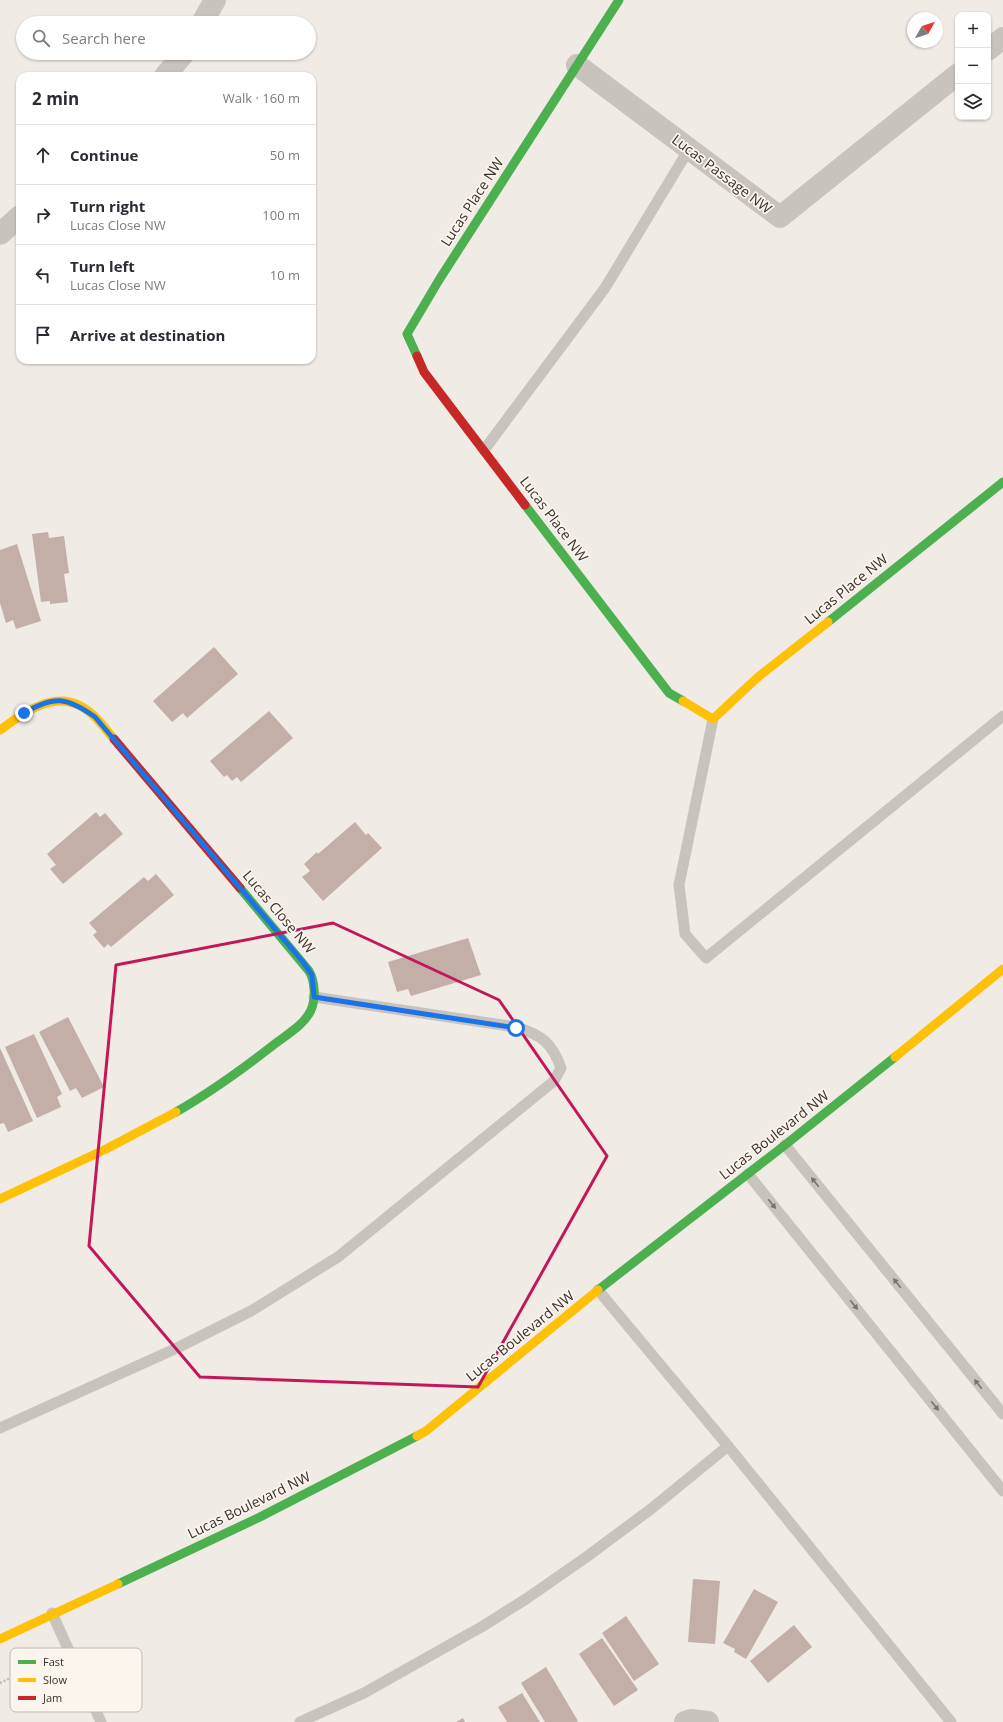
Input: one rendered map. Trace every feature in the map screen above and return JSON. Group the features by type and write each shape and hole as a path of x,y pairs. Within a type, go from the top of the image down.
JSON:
{"street":[{"path":"206,16 215,0"},
{"name":"Lucas Place NW","path":"619,0 439,280 407,334 424,372 669,693 713,719 758,677 1003,482"},
{"path":"990,48 1003,38"},
{"path":"168,72 178,60"},
{"name":"Lucas Passage NW","path":"577,65 780,217 955,76"},
{"path":"0,234 16,220"},
{"name":"Lucas Close NW","path":"0,730 40,703 62,700 79,706 95,717 303,962 312,975 314,997 311,1010 299,1024 266,1052 221,1084 163,1120 118,1145 0,1200"},
{"name":"Lucas Boulevard NW","path":"0,1639 52,1613 260,1517 426,1431 598,1290 785,1145 1003,969"},
{"path":"685,1722 691,1720 708,1722"}],"lane":[{"path":"484,450 605,288 689,149"},
{"path":"713,719 679,885 685,934 706,958 1003,716"},
{"path":"0,1428 177,1348 244,1315 338,1257 554,1081 561,1068 556,1053 545,1039 530,1031 314,997"},
{"path":"785,1145 1003,1414"},
{"path":"748,1174 1003,1491"},
{"path":"598,1290 728,1446 951,1722"},
{"path":"300,1722 364,1693 477,1630 526,1599 639,1518 728,1446"},
{"path":"52,1613 68,1648"},
{"path":"96,1712 101,1722"}],"path":[{"path":"0,1683 10,1678"}],"highlighted area":[{"path":"333,923 499,1000 607,1156 478,1387 200,1377 89,1246 116,965"}],"building":[{"path":"48,532 49,538 64,536 69,573 64,574 68,602 50,604 50,601 41,602 32,534"},
{"path":"17,544 41,621 16,629 13,620 6,623 0,603 0,550"},
{"path":"214,647 238,674 187,718 183,713 172,722 153,701"},
{"path":"269,711 293,738 241,782 237,777 232,781 227,775 224,777 210,761"},
{"path":"96,812 100,817 105,813 123,834 63,884 50,869 56,865 47,854"},
{"path":"355,822 366,835 368,833 382,848 323,901 302,877 310,871 304,864"},
{"path":"156,874 174,895 111,947 108,944 104,948 93,935 97,932 89,923 144,877 148,881"},
{"path":"468,938 481,975 411,996 408,989 397,992 388,962"},
{"path":"68,1017 104,1087 82,1098 76,1088 70,1091 39,1032"},
{"path":"34,1034 62,1094 57,1097 61,1107 37,1118 5,1047"},
{"path":"0,1048 33,1121 8,1132 4,1123 0,1124"},
{"path":"693,1579 720,1581 715,1644 688,1642"},
{"path":"754,1589 778,1602 746,1659 734,1652 735,1649 723,1643"},
{"path":"626,1616 659,1664 634,1681 602,1633"},
{"path":"794,1625 812,1647 768,1683 750,1661"},
{"path":"602,1638 638,1690 614,1706 579,1654"},
{"path":"546,1667 578,1721 545,1722 521,1683"},
{"path":"522,1693 540,1722 507,1722 498,1707"},
{"path":"463,1718 465,1722 456,1722"}],"traffic: fast":[{"path":"417,356 407,334 439,280 619,0"},
{"path":"828,622 1003,482"},
{"path":"525,505 669,693 683,701"},
{"path":"176,1112 252,1062 291,1032 305,1020 313,1006 314,985 309,971 240,888"},
{"path":"598,1290 785,1145 895,1057"},
{"path":"118,1584 260,1517 417,1436"}],"traffic: slow":[{"path":"683,701 713,719 758,677 828,622"},
{"path":"0,730 23,714 35,708 47,703 59,701 71,702 84,708 96,718 114,739"},
{"path":"895,1057 1003,969"},
{"path":"0,1199 108,1148 176,1112"},
{"path":"417,1436 426,1431 598,1290"},
{"path":"0,1639 118,1584"}],"traffic: jam":[{"path":"417,356 424,372 525,505"},
{"path":"114,739 240,888"}],"route":[{"path":"24,713 40,703 62,700 79,706 95,717 303,962 312,975 314,997 516,1028"}]}
